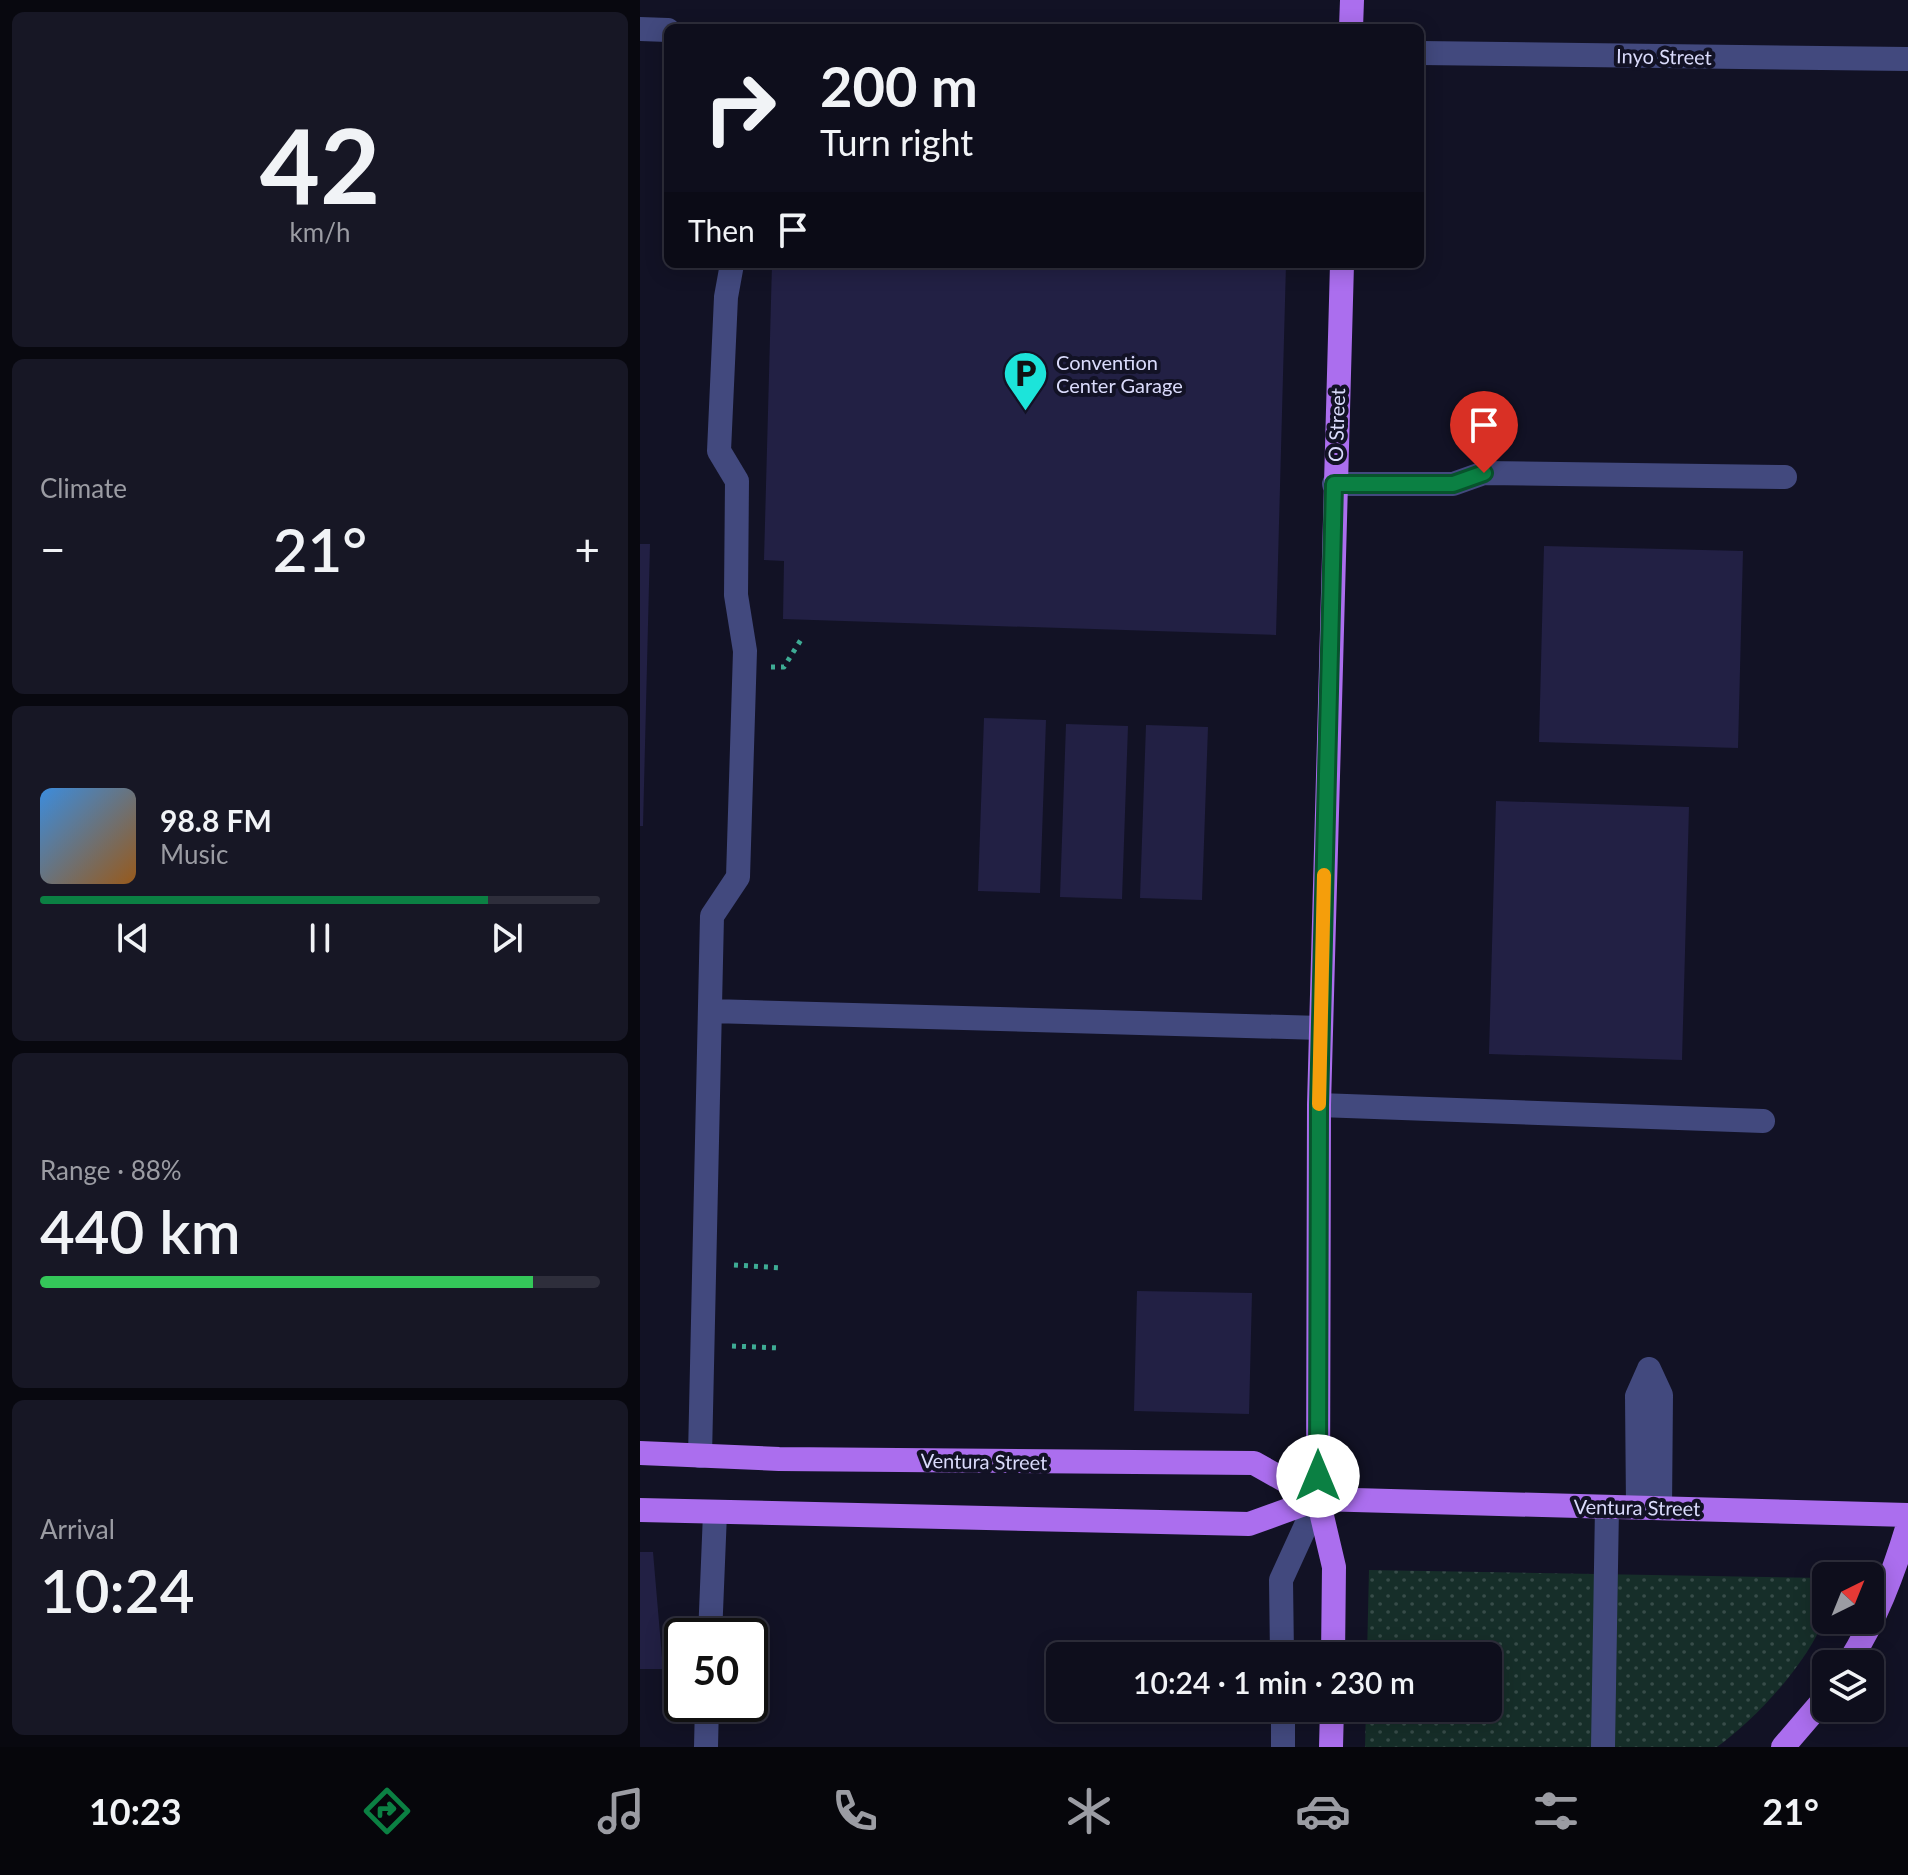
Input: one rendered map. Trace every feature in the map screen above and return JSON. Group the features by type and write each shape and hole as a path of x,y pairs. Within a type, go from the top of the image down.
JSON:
{"main road":[{"path":"1351,24 1352,0"},
{"name":"O Street","path":"1333,1642 1334,1567 1318,1499 1319,1105 1342,268"},
{"name":"Ventura Street","path":"640,1453 1254,1463 1318,1499"},
{"name":"Ventura Street","path":"640,1510 1249,1524 1318,1499 1908,1515"},
{"path":"1857,1650 1885,1596 1908,1525"},
{"path":"1783,1747 1812,1713"},
{"path":"1331,1747 1332,1722"}],"street":[{"path":"640,29 664,30"},
{"name":"Inyo Street","path":"1424,53 1908,59"},
{"path":"700,1456 712,916 738,877 745,651 736,595 737,481 719,451 726,297 731,268"},
{"path":"1334,484 1453,484 1484,473 1785,477"},
{"path":"711,1011 1321,1028"},
{"path":"1319,1105 1763,1121"},
{"name":"O Street","path":"1282,1642 1281,1580 1318,1499"},
{"path":"1603,1747 1607,1507"},
{"path":"711,1618 715,1513"},
{"path":"706,1747 707,1722"},
{"path":"1283,1722 1283,1747"}],"path":[{"path":"734,1265 783,1268"},
{"path":"732,1346 781,1348"}],"green space":[{"path":"1369,1570 1812,1578 1812,1634 1817,1634 1780,1688 1717,1747 1365,1747 1366,1722 1502,1722 1502,1642 1367,1642"}],"building":[{"name":"Convention Center Garage","path":"772,268 1286,268 1276,635 783,619 784,561 764,560"},
{"path":"640,544 650,544 643,826 640,826"},
{"path":"1544,546 1743,551 1738,748 1539,742"},
{"path":"984,718 1046,720 1040,893 978,891"},
{"path":"1066,724 1128,726 1122,899 1060,897"},
{"path":"1146,725 1208,727 1202,900 1140,898"},
{"path":"1496,801 1689,807 1682,1060 1489,1054"},
{"path":"1137,1291 1252,1293 1249,1414 1134,1411"},
{"path":"640,1552 653,1552 663,1669 640,1669"}],"slow traffic":[{"path":"1319,1104 1324,875"}],"place":[{"name":"Convention Center Garage","path":"1025,412"}],"route":[{"path":"1318,1476 1319,1105 1334,484 1453,484 1484,473"}]}
